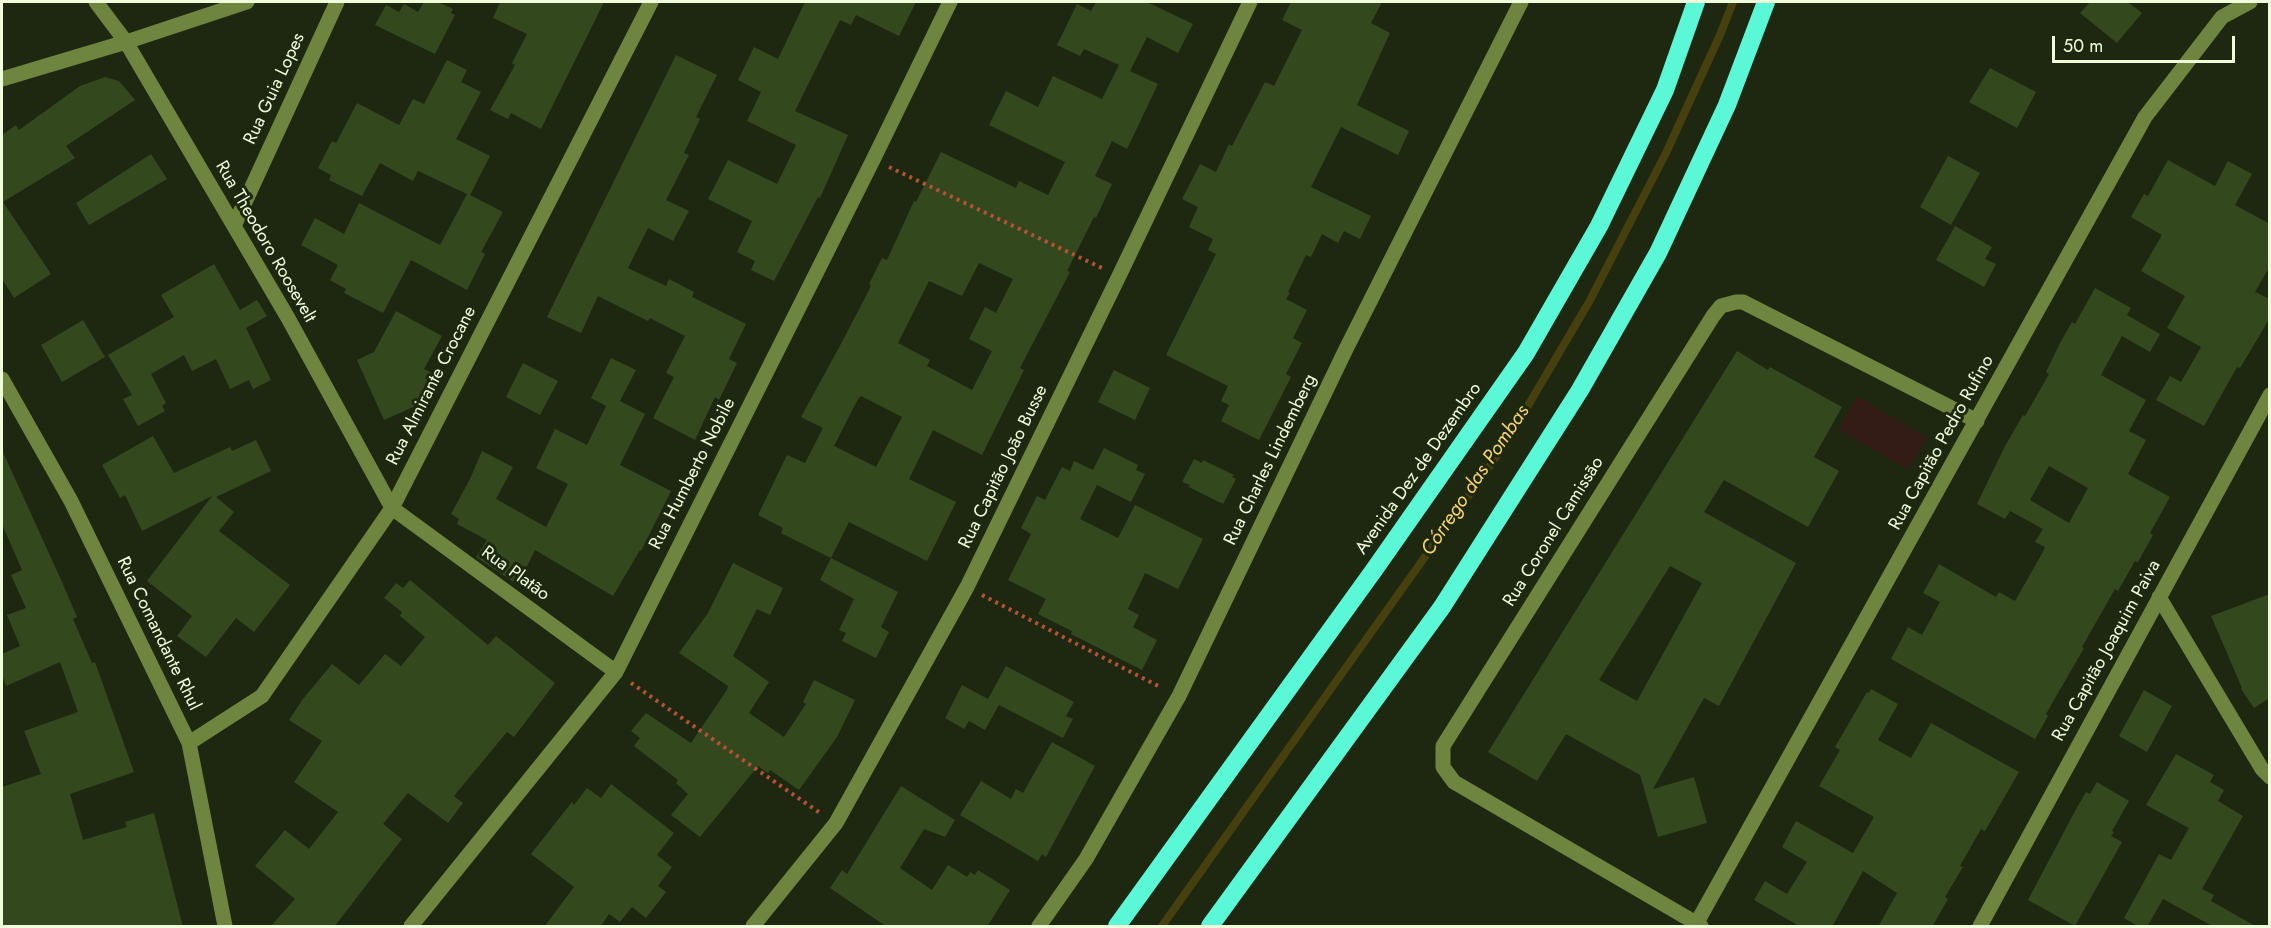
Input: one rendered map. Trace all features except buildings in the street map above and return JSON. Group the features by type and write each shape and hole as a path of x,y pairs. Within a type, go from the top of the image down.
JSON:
{"highway":[{"name":"Avenida Dez de Dezembro","path":"1117,927 1374,570 1526,353 1599,226 1665,90 1696,2"},
{"path":"1210,927 1442,607 1580,390 1658,253 1727,105 1766,2"}],"street":[{"name":"Rua Theodoro Roosevelt","path":"96,2 126,42 288,318 392,508"},
{"path":"2,79 126,42 247,2"},
{"name":"Rua Guia Lopes","path":"234,226 338,2"},
{"name":"Rua Almirante Crocane","path":"189,743 262,696 392,508 651,2"},
{"name":"Rua Humberto Nobile","path":"411,927 616,672 950,2"},
{"name":"Rua Capitão João Busse","path":"753,927 836,823 967,587 1250,2"},
{"name":"Rua Charles Lindemberg","path":"1039,927 1086,859 1179,696 1346,349 1521,2"},
{"name":"Rua Capitão Pedro Rufino","path":"1697,926 2145,117 2222,17 2250,2"},
{"name":"Rua Coronel Camissão","path":"1697,926 1454,782 1443,767 1443,746 1713,315 1721,306 1743,302 1977,420"},
{"name":"Rua Comandante Rhul","path":"2,379 71,501 189,743 225,927"},
{"name":"Rua Capitão Joaquim Paiva","path":"1980,927 2270,395"},
{"name":"Rua Platão","path":"392,508 616,672"},
{"path":"2159,597 2262,770 2270,777"}],"path":[{"path":"873,160 1119,276"},
{"path":"967,587 1179,696"},
{"path":"616,672 836,823"}],"shaded area":[{"path":"1857,396 1927,438 1908,470 1838,429"}],"waterway":[{"name":"Córrego das Pombas","path":"1162,926 1506,443 1589,302 1666,153 1733,2"}]}
